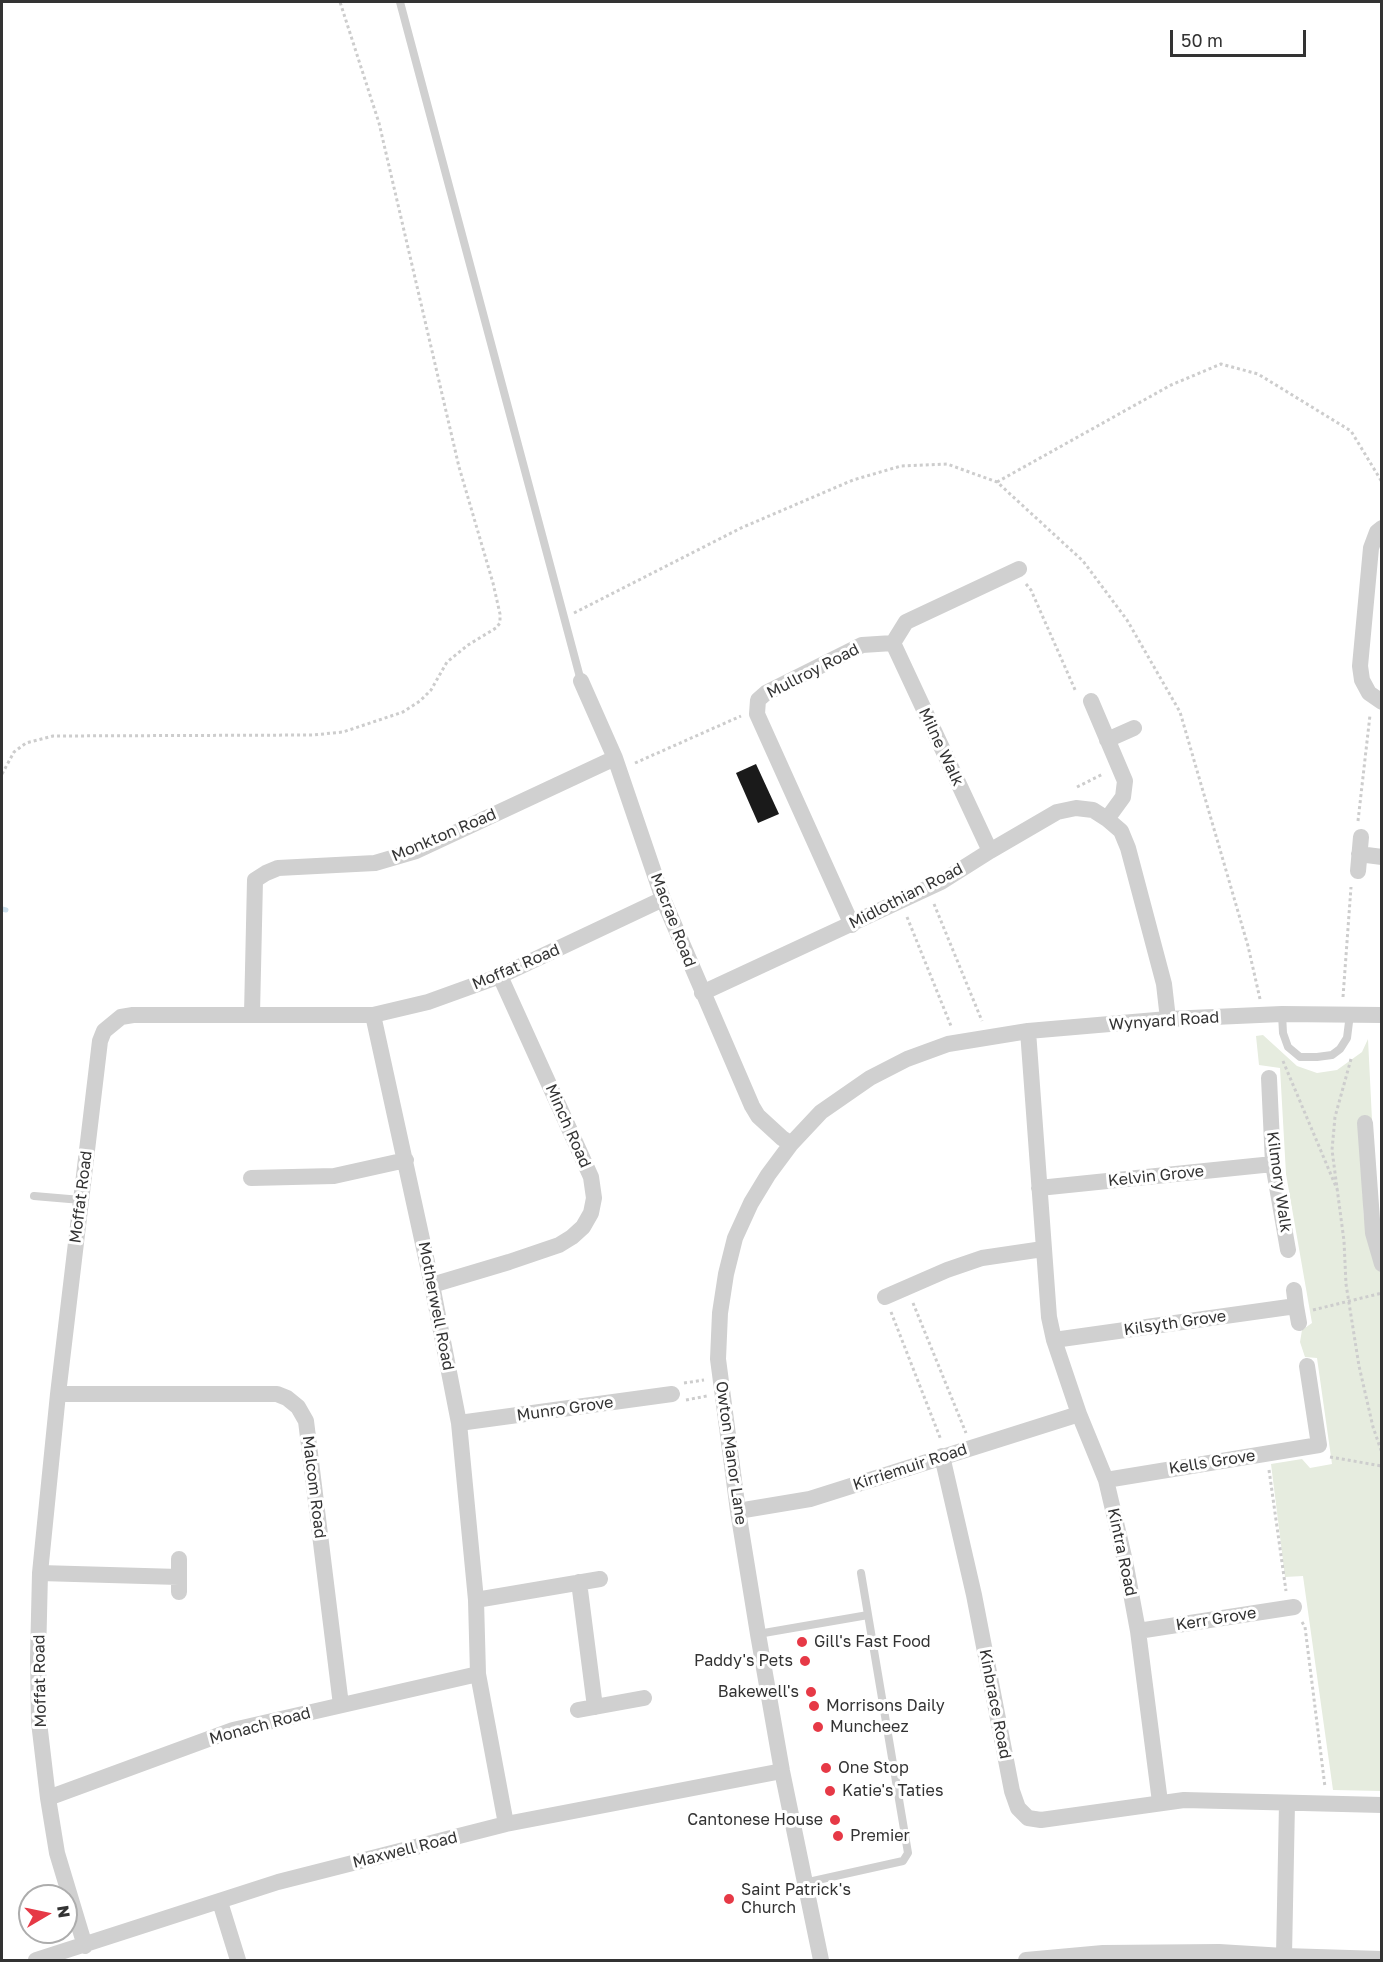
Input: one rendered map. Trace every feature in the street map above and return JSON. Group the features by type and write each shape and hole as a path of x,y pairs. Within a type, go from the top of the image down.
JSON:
{"street":[{"path":"1378,705 1362,680 1360,666 1371,548 1377,532 1382,528"},
{"path":"893,643 906,622 1018,570"},
{"name":"Mullroy Road","path":"852,925 757,714 758,700 766,693 862,645 893,643"},
{"name":"Milne Walk","path":"893,643 990,851"},
{"name":"Macrae Road","path":"581,681 617,764 663,899 752,1106 758,1116 791,1144"},
{"path":"1084,698 1107,740 1125,781 1124,797 1107,819"},
{"path":"1107,740 1134,728"},
{"name":"Monkton Road","path":"252,1014 255,880 279,868 375,863 416,850 617,764"},
{"name":"Midlothian Road","path":"702,993 901,902 1057,812 1081,808 1093,810 1121,831 1128,848 1164,984 1168,1019"},
{"path":"1359,832 1359,863 1382,857"},
{"name":"Moffat Road","path":"85,1946 57,1853 48,1798 39,1722 38,1658 40,1574 58,1394 100,1041 104,1031 121,1017 133,1015 373,1015 428,1002 500,976 663,899"},
{"name":"Minch Road","path":"432,1285 559,1245 582,1227 591,1213 594,1198 591,1177 500,976"},
{"name":"Wynyard Road","path":"948,1044 1028,1031 1168,1019 1282,1014 1382,1015"},
{"name":"Motherwell Road","path":"373,1015 406,1160 459,1424 476,1600 478,1674 506,1824"},
{"name":"Kintra Road","path":"1028,1031 1049,1317 1054,1340 1079,1414 1106,1480 1125,1561 1138,1631 1160,1802"},
{"name":"Owton Manor Lane","path":"821,1960 782,1770 738,1511 718,1359 720,1313 735,1238 757,1193 791,1144 821,1112 870,1078 907,1059 948,1044"},
{"name":"Kilmory Walk","path":"1269,1078 1273,1164 1288,1250"},
{"path":"1365,1123 1361,1169 1373,1233 1382,1264"},
{"path":"251,1178 334,1176 406,1160"},
{"name":"Kelvin Grove","path":"1039,1188 1273,1164"},
{"path":"885,1296 982,1258 1043,1249"},
{"name":"Kilsyth Grove","path":"1054,1340 1297,1308"},
{"path":"1307,1366 1320,1450"},
{"name":"Malcom Road","path":"58,1394 277,1394 287,1398 298,1407 306,1421 341,1705"},
{"name":"Munro Grove","path":"459,1424 672,1394"},
{"name":"Kirriemuir Road","path":"738,1511 810,1499 1079,1414"},
{"name":"Kells Grove","path":"1106,1480 1266,1453 1320,1450"},
{"name":"Kinbrace Road","path":"944,1456 1012,1791 1018,1808 1028,1818 1041,1820 1160,1802"},
{"path":"40,1574 179,1585 179,1559"},
{"path":"476,1600 600,1579"},
{"path":"579,1582 595,1707"},
{"name":"Kerr Grove","path":"1138,1631 1291,1607"},
{"name":"Monach Road","path":"48,1798 233,1730 478,1674"},
{"path":"578,1710 644,1698"},
{"name":"Maxwell Road","path":"36,1960 278,1882 506,1824 782,1770"},
{"path":"1160,1802 1184,1800 1382,1805"},
{"path":"1284,1956 1287,1803"},
{"path":"220,1902 238,1960"},
{"path":"1026,1960 1103,1953 1172,1956 1219,1952 1382,1959"}],"lane":[{"path":"400,2 581,681"},
{"path":"1282,1014 1283,1033 1288,1047 1300,1057 1332,1055 1340,1048 1347,1038 1346,1014"},
{"path":"34,1196 81,1200"},
{"path":"804,1883 903,1861 908,1853 861,1574"},
{"path":"758,1634 868,1615"}],"path":[{"path":"2,774 14,752 27,743 53,736 313,735 343,732 403,711 420,701 431,690 447,662 500,623 493,583 459,467 380,123 340,2"},
{"path":"997,482 1171,385 1221,364 1258,374 1351,430 1382,482"},
{"path":"564,618 741,528 853,480 901,466 947,464 997,482 1083,561 1127,620 1180,712 1248,946 1264,1015"},
{"path":"1018,570 1031,590 1084,698"},
{"path":"1359,832 1369,715 1378,705"},
{"path":"617,764 738,716 757,714"},
{"path":"1077,787 1110,770"},
{"path":"1346,1014 1353,871 1359,863"},
{"path":"928,888 982,1021"},
{"path":"901,902 951,1026"},
{"path":"1351,1057 1335,1117 1332,1150 1349,1301 1359,1366 1373,1427 1382,1453"},
{"path":"1282,1059 1337,1190"},
{"path":"906,1287 972,1447"},
{"path":"1297,1308 1349,1301 1382,1293"},
{"path":"885,1296 944,1456"},
{"path":"721,1385 674,1402 671,1386 721,1385"},
{"path":"1320,1450 1382,1466"},
{"path":"1266,1453 1291,1607 1305,1627 1327,1804"}],"shaded area":[{"path":"1263,1035 1297,1066 1317,1073 1337,1070 1362,1052 1368,1039 1372,1120 1359,1119 1364,1219 1382,1276 1381,1791 1333,1790 1303,1576 1285,1577 1271,1464 1302,1459 1310,1468 1332,1464 1317,1358 1305,1357 1300,1342 1302,1330 1312,1323 1286,1174 1280,1068 1259,1065 1256,1036"}],"building":[{"path":"756,764 779,814 758,823 736,773"}],"waterway":[{"path":"2,909 6,910"}],"place":[{"name":"Gill's Fast Food","path":"802,1642"},
{"name":"Paddy's Pets","path":"805,1661"},
{"name":"Bakewell's","path":"811,1692"},
{"name":"Morrisons Daily","path":"814,1706"},
{"name":"Muncheez","path":"818,1727"},
{"name":"One Stop","path":"826,1768"},
{"name":"Katie's Taties","path":"830,1791"},
{"name":"Cantonese House","path":"835,1820"},
{"name":"Premier","path":"838,1836"},
{"name":"Saint Patrick's Church","path":"729,1899"}]}
